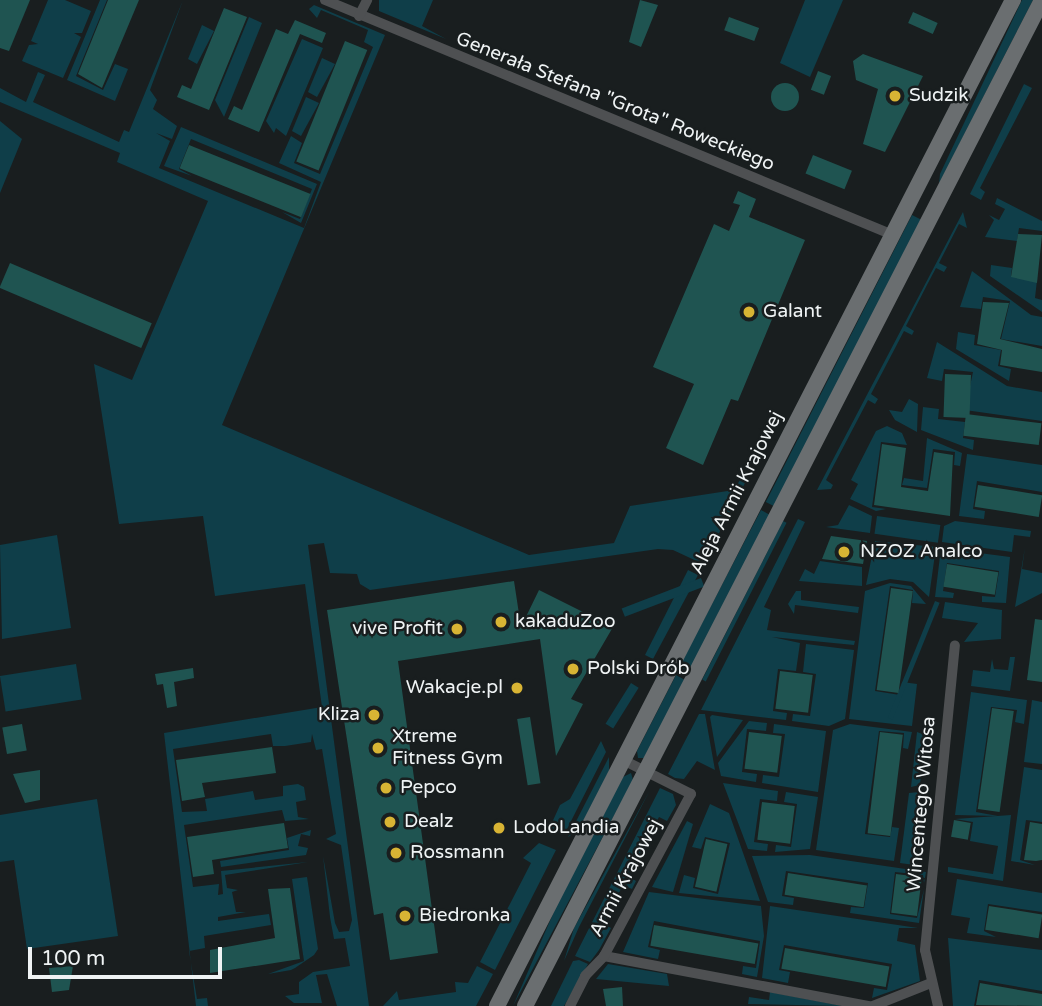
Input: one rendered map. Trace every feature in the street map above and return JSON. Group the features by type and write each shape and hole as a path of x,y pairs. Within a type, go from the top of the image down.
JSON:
{"street":[{"name":"Generała Stefana \"Grota\" Roweckiego","path":"325,0 893,235"},
{"path":"359,16 367,0"},
{"name":"Aleja Armii Krajowej","path":"497,1006 1013,0"},
{"path":"525,1006 1042,0"},
{"name":"Wincentego Witosa","path":"938,1006 925,950 955,645"},
{"name":"Armii Krajowej","path":"624,760 646,774 691,794 604,956 871,1006 931,983"},
{"path":"570,1006 604,956"}],"shaded area":[{"path":"48,0 65,0 91,11 82,33 74,33 81,37 63,78 22,61 29,45 38,44 31,41"},
{"path":"100,0 107,0 76,76 103,90 115,64 128,69 115,101 67,80"},
{"path":"183,0 150,90 157,100 153,109 177,126 172,139 156,133 170,141 159,168 304,228 321,182 279,163 291,136 302,143 294,163 320,174 373,47 364,42 368,30 321,10 317,18 309,9 314,5 385,35 222,425 529,555 614,543 630,506 734,490 741,478 746,481 703,564 673,550 658,549 370,590 360,584 357,574 330,573 324,543 308,545 369,1006 337,1006 327,974 316,975 322,1003 294,1003 285,996 299,994 299,982 313,972 350,966 345,938 334,939 330,917 323,856 335,923 339,932 349,931 352,920 341,845 326,839 336,834 322,749 316,750 312,734 311,742 285,746 273,746 271,734 173,749 182,812 207,811 205,799 253,791 255,800 283,796 283,786 298,784 304,787 306,800 296,802 298,817 309,819 285,821 282,810 184,825 193,887 219,884 218,895 223,894 221,871 308,862 225,875 227,888 238,890 232,892 236,912 246,912 218,917 218,921 269,914 271,925 204,936 205,948 190,951 164,733 322,707 305,584 215,596 203,516 119,524 94,364 132,380 208,201 117,162 120,153 0,102 0,88 26,102 38,72 45,75 33,102 119,142 124,130 129,132"},
{"path":"379,0 433,0 422,26 446,39 379,11"},
{"path":"805,0 843,0 810,77 780,63"},
{"path":"1022,0 1033,0 939,184 940,174"},
{"path":"249,17 262,23 224,117 215,100"},
{"path":"202,25 214,31 197,64 188,59"},
{"path":"302,39 323,48 286,136 276,128 274,133 266,121"},
{"path":"322,58 335,64 317,97 308,92"},
{"path":"1024,84 1032,88 980,188 985,192 981,200 970,194"},
{"path":"306,97 319,103 301,136 292,131"},
{"path":"0,121 22,139 0,193"},
{"path":"181,127 317,184 301,223 282,212 300,219 312,189 191,139 179,169 192,176 164,166"},
{"path":"997,198 1042,221 1042,231 1019,228 1017,241 985,237 994,220 989,215 999,220 1005,209 995,204"},
{"path":"963,212 967,228 959,224 939,263 947,267 944,272 936,268 928,283 906,326 914,331 912,335 904,331 871,394 878,399 875,404 868,400 826,480 833,485 831,489 817,490"},
{"path":"912,215 922,220 776,507 766,502"},
{"path":"991,265 1012,268 1011,276 1037,280 1035,298 1042,300 1042,312 990,276"},
{"path":"972,271 1031,315 1042,317 1042,346 1001,339 1010,301 983,297 981,309 960,307"},
{"path":"958,332 975,335 974,345 1001,350 998,366 1011,369 1009,381 956,349"},
{"path":"937,342 1007,386 1042,392 1042,421 965,410 973,372 944,369 942,381 927,378"},
{"path":"909,399 918,404 917,432 895,420 889,410 902,412"},
{"path":"923,407 939,409 938,419 965,422 963,438 974,440 973,450 921,430"},
{"path":"887,426 902,433 907,445 881,442 872,507 886,509 876,511 850,499 858,484 851,480 876,431"},
{"path":"927,438 962,453 960,466 954,465 955,452 933,449 927,488 902,485 904,478 923,481"},
{"path":"967,454 1042,465 1042,492 977,481 973,509 985,511 984,519 959,516"},
{"path":"849,505 872,516 870,533 826,527 838,525"},
{"path":"761,510 770,515 690,672 679,667"},
{"path":"877,516 940,525 938,543 874,534"},
{"path":"798,519 805,522 764,607 771,610 767,630 855,641 854,645 772,637 800,643 796,671 778,669 773,711 787,713 786,720 701,710"},
{"path":"783,521 787,523 706,681 702,680"},
{"path":"955,521 1031,531 1030,537 1014,535 1012,552 942,542 944,526"},
{"path":"57,535 71,628 2,639 0,545"},
{"path":"875,541 936,547 929,597 913,582 890,579 866,585"},
{"path":"1025,547 1022,569 1042,573 1042,593 1015,607"},
{"path":"941,548 1010,557 1006,603 982,602 982,596 995,597 999,571 947,563 943,591 954,593 953,598 935,597"},
{"path":"820,561 862,567 862,586 799,581 805,569 814,574"},
{"path":"688,570 698,575 653,659 645,655"},
{"path":"701,578 704,586 625,617 622,608"},
{"path":"890,583 911,586 926,604 912,603 913,590 890,586 875,691 900,695 902,682 917,684 912,726 849,719 865,591"},
{"path":"796,591 801,591 801,600 859,607 858,613 795,605 794,614 788,604"},
{"path":"935,601 940,603 892,720 888,718"},
{"path":"945,602 1002,610 1001,639 964,642 978,623 942,618"},
{"path":"806,644 854,650 845,719 829,726 792,721 793,714 810,716 816,674 803,672"},
{"path":"1010,657 1015,657 1010,691 971,686 973,670 990,672 992,659 994,669 1008,670"},
{"path":"76,664 82,700 6,712 0,676"},
{"path":"676,675 685,680 644,758 638,758 637,751"},
{"path":"631,683 639,688 613,728 606,724"},
{"path":"971,692 1027,700 1024,724 1015,722 1017,710 991,707 976,812 998,816 955,815"},
{"path":"1032,700 1042,702 1042,764 1024,762"},
{"path":"699,714 705,714 715,770 697,761 684,779 675,778 668,774"},
{"path":"712,715 743,720 717,757 710,717"},
{"path":"749,721 767,723 766,731 747,729 742,772 757,774 756,782 721,776 718,763"},
{"path":"774,724 826,731 818,792 762,783 763,775 779,777 785,734 773,733"},
{"path":"850,724 912,732 908,749 903,748 904,733 879,731 865,834 890,837 892,827 899,828 894,861 816,850 833,730"},
{"path":"917,732 925,735 920,785 911,787"},
{"path":"601,741 606,752 565,833 550,827 560,805 570,799"},
{"path":"609,757 609,771 579,830 568,837"},
{"path":"1024,767 1042,770 1042,822 1026,820 1020,860 1035,865 1011,861"},
{"path":"631,773 633,780 513,1006 556,907 623,777"},
{"path":"723,783 778,791 777,801 760,799 754,842 768,844 767,851 748,849"},
{"path":"660,788 673,794 676,805 667,821 659,817 628,876 636,881 632,889 623,885 603,924 611,928 599,950 590,962 575,956"},
{"path":"650,790 579,927 564,961 574,928"},
{"path":"786,792 818,797 810,849 775,852 776,845 791,847 797,804 784,802"},
{"path":"919,792 916,864 900,863 909,793"},
{"path":"97,799 118,936 27,949 14,860 0,862 0,815"},
{"path":"710,804 729,813 760,901 679,893 684,875 695,878 693,888 718,894 730,843 705,837 701,849 692,847"},
{"path":"1011,815 1003,881 948,872 948,867 993,874 998,846 970,841 973,822 955,819"},
{"path":"687,821 693,824 673,892 652,887"},
{"path":"311,830 310,836 301,834 298,846 308,848 306,855 221,867 220,861 289,850 287,838"},
{"path":"539,843 556,850 495,970 480,962 531,863 523,858"},
{"path":"810,855 926,872 924,883 923,875 895,872 890,914 917,918 924,889 919,923 850,913 851,907 864,908 868,883 786,871 782,896 794,898 793,905 768,902 752,856"},
{"path":"307,877 318,949 314,955 291,970 268,974 304,961 292,879"},
{"path":"957,879 1042,893 1042,912 988,904 984,931 996,937 967,933 970,918 951,915"},
{"path":"649,892 761,906 764,936 757,977 742,974 743,966 756,968 760,941 654,921 648,947 660,950 658,959 623,952"},
{"path":"770,906 918,928 899,928 897,941 915,945 920,981 872,998 874,988 887,990 892,964 784,945 779,970 790,972 788,983 762,978"},
{"path":"948,938 1042,950 1042,991 979,980 974,1006 953,1006"},
{"path":"579,960 588,964 564,1006 551,1006 573,961"},
{"path":"191,962 197,999 207,998 208,1006 196,1006"},
{"path":"608,964 667,974 669,986 596,979"},
{"path":"477,966 493,974 476,1006 383,1006 397,991 399,1000 456,992 455,982 468,983"},
{"path":"770,992 843,1006 748,1004 749,997 769,1000"}],"building":[{"path":"0,0 30,0 9,51 0,48"},
{"path":"108,0 139,0 102,88 78,74"},
{"path":"640,0 658,5 641,47 629,42"},
{"path":"224,8 247,17 209,110 177,97 182,85 191,89"},
{"path":"913,12 938,23 933,34 908,23"},
{"path":"729,17 759,28 754,41 724,30"},
{"path":"295,20 326,33 322,43 300,34 259,132 228,119 234,106 242,110 276,29 288,34"},
{"path":"345,41 367,50 319,171 296,162"},
{"path":"863,54 923,76 885,152 863,144 878,89 856,80 853,61"},
{"path":"818,71 831,76 824,95 811,90"},
{"path":"785,83 795,87 799,97 795,107 785,111 775,107 771,97 775,87"},
{"path":"189,145 310,194 301,217 180,168"},
{"path":"813,155 852,171 844,189 806,174"},
{"path":"738,191 756,199 749,217 805,240 738,401 731,399 703,465 666,448 694,384 653,367 714,224 729,231 740,205 733,203"},
{"path":"1018,234 1042,235 1037,283 1011,277"},
{"path":"10,263 152,323 141,348 0,288"},
{"path":"983,302 1009,303 1000,339 1042,349 1042,372 1000,365 1002,350 977,344"},
{"path":"945,374 971,375 969,418 943,417"},
{"path":"966,414 1041,423 1039,445 963,436"},
{"path":"882,444 906,448 901,487 928,491 934,452 953,455 950,516 874,505"},
{"path":"978,485 1042,495 1039,517 975,507"},
{"name":"NZOZ Analco","path":"831,536 867,541 863,564 822,559"},
{"path":"947,564 998,572 995,595 943,587"},
{"path":"514,581 521,627 539,590 613,627 571,699 583,704 556,756 540,639 398,661 438,953 390,960 383,913 374,915 327,610"},
{"path":"891,588 913,591 898,693 877,690"},
{"path":"1035,619 1042,620 1042,682 1027,680"},
{"path":"193,668 194,678 174,682 177,706 167,708 163,684 157,685 155,674"},
{"path":"780,671 813,675 808,713 775,709"},
{"path":"992,708 1014,711 1000,812 978,809"},
{"path":"530,717 540,783 528,785 517,719"},
{"path":"22,724 27,751 7,754 2,727"},
{"path":"749,732 782,736 777,773 744,769"},
{"path":"880,732 903,735 890,836 868,833"},
{"path":"272,747 276,773 202,783 205,797 182,801 176,760"},
{"path":"40,770 40,800 25,803 13,774"},
{"path":"762,802 795,806 790,844 757,840"},
{"path":"954,820 971,823 968,840 951,837"},
{"path":"1030,822 1042,824 1042,860 1024,860"},
{"path":"284,823 288,848 212,860 214,874 193,877 187,837"},
{"path":"706,839 727,844 716,892 695,887"},
{"path":"788,873 867,886 864,907 785,895"},
{"path":"896,874 922,877 917,916 891,913"},
{"path":"290,888 300,959 210,973 210,950 275,938 268,889"},
{"path":"989,906 1042,914 1039,938 985,930"},
{"path":"654,925 758,943 755,964 650,946"},
{"path":"785,948 889,966 886,987 781,969"},
{"path":"73,966 69,990 52,992 49,968"},
{"path":"980,983 1042,994 1042,1006 976,1005"},
{"path":"622,987 623,1006 606,1006 603,989"}],"place":[{"name":"Sudzik","path":"895,96"},
{"name":"Galant","path":"749,312"},
{"name":"NZOZ Analco","path":"844,552"},
{"name":"kakaduZoo","path":"501,622"},
{"name":"vive Profit","path":"457,629"},
{"name":"Polski Drób","path":"573,669"},
{"name":"Wakacje.pl","path":"517,688"},
{"name":"Kliza","path":"374,715"},
{"name":"Xtreme Fitness Gym","path":"378,748"},
{"name":"Pepco","path":"386,788"},
{"name":"Dealz","path":"390,822"},
{"name":"LodoLandia","path":"499,828"},
{"name":"Rossmann","path":"396,853"},
{"name":"Biedronka","path":"405,916"}]}
